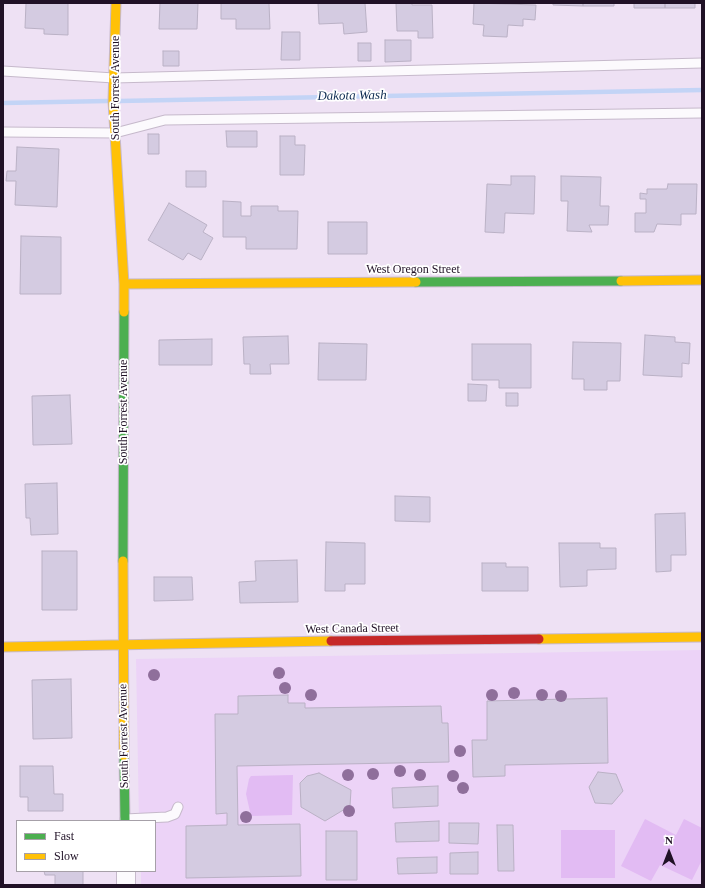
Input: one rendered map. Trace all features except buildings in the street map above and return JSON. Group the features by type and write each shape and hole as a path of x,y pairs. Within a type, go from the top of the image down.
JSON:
{"street":[{"name":"South Forrest Avenue","path":"116,3 113,101 124,284 123,644 125,820"},
{"name":"West Oregon Street","path":"124,284 702,280"},
{"name":"West Canada Street","path":"3,647 123,644 702,637"},
{"path":"126,872 126,885"}],"lane":[{"path":"3,71 114,78 702,63"},
{"path":"3,132 115,133 166,120 702,113"},
{"path":"125,820 167,817 175,814 178,807"}],"shaded area":[{"path":"702,650 702,885 141,885 141,872 156,872 156,820 139,820 136,659"},
{"path":"293,775 292,815 251,816 246,794 251,776"},
{"path":"645,819 676,835 684,819 702,828 702,860 692,880 660,865 651,881 621,866"},
{"path":"561,830 615,830 615,878 561,878"}],"waterway":[{"name":"Dakota Wash","path":"119,101 702,90"},
{"name":"Dakota Wash","path":"3,103 107,101"}],"traffic: fast":[{"path":"416,282 621,281"},
{"path":"123,561 124,312"},
{"path":"124,756 125,820"}],"traffic: slow":[{"path":"116,3 113,101 124,284 124,312"},
{"path":"621,281 702,280"},
{"path":"124,284 416,282"},
{"path":"123,561 124,756"},
{"path":"539,639 702,637"},
{"path":"3,647 331,641"}],"traffic: jam":[{"path":"331,641 539,639"}]}
